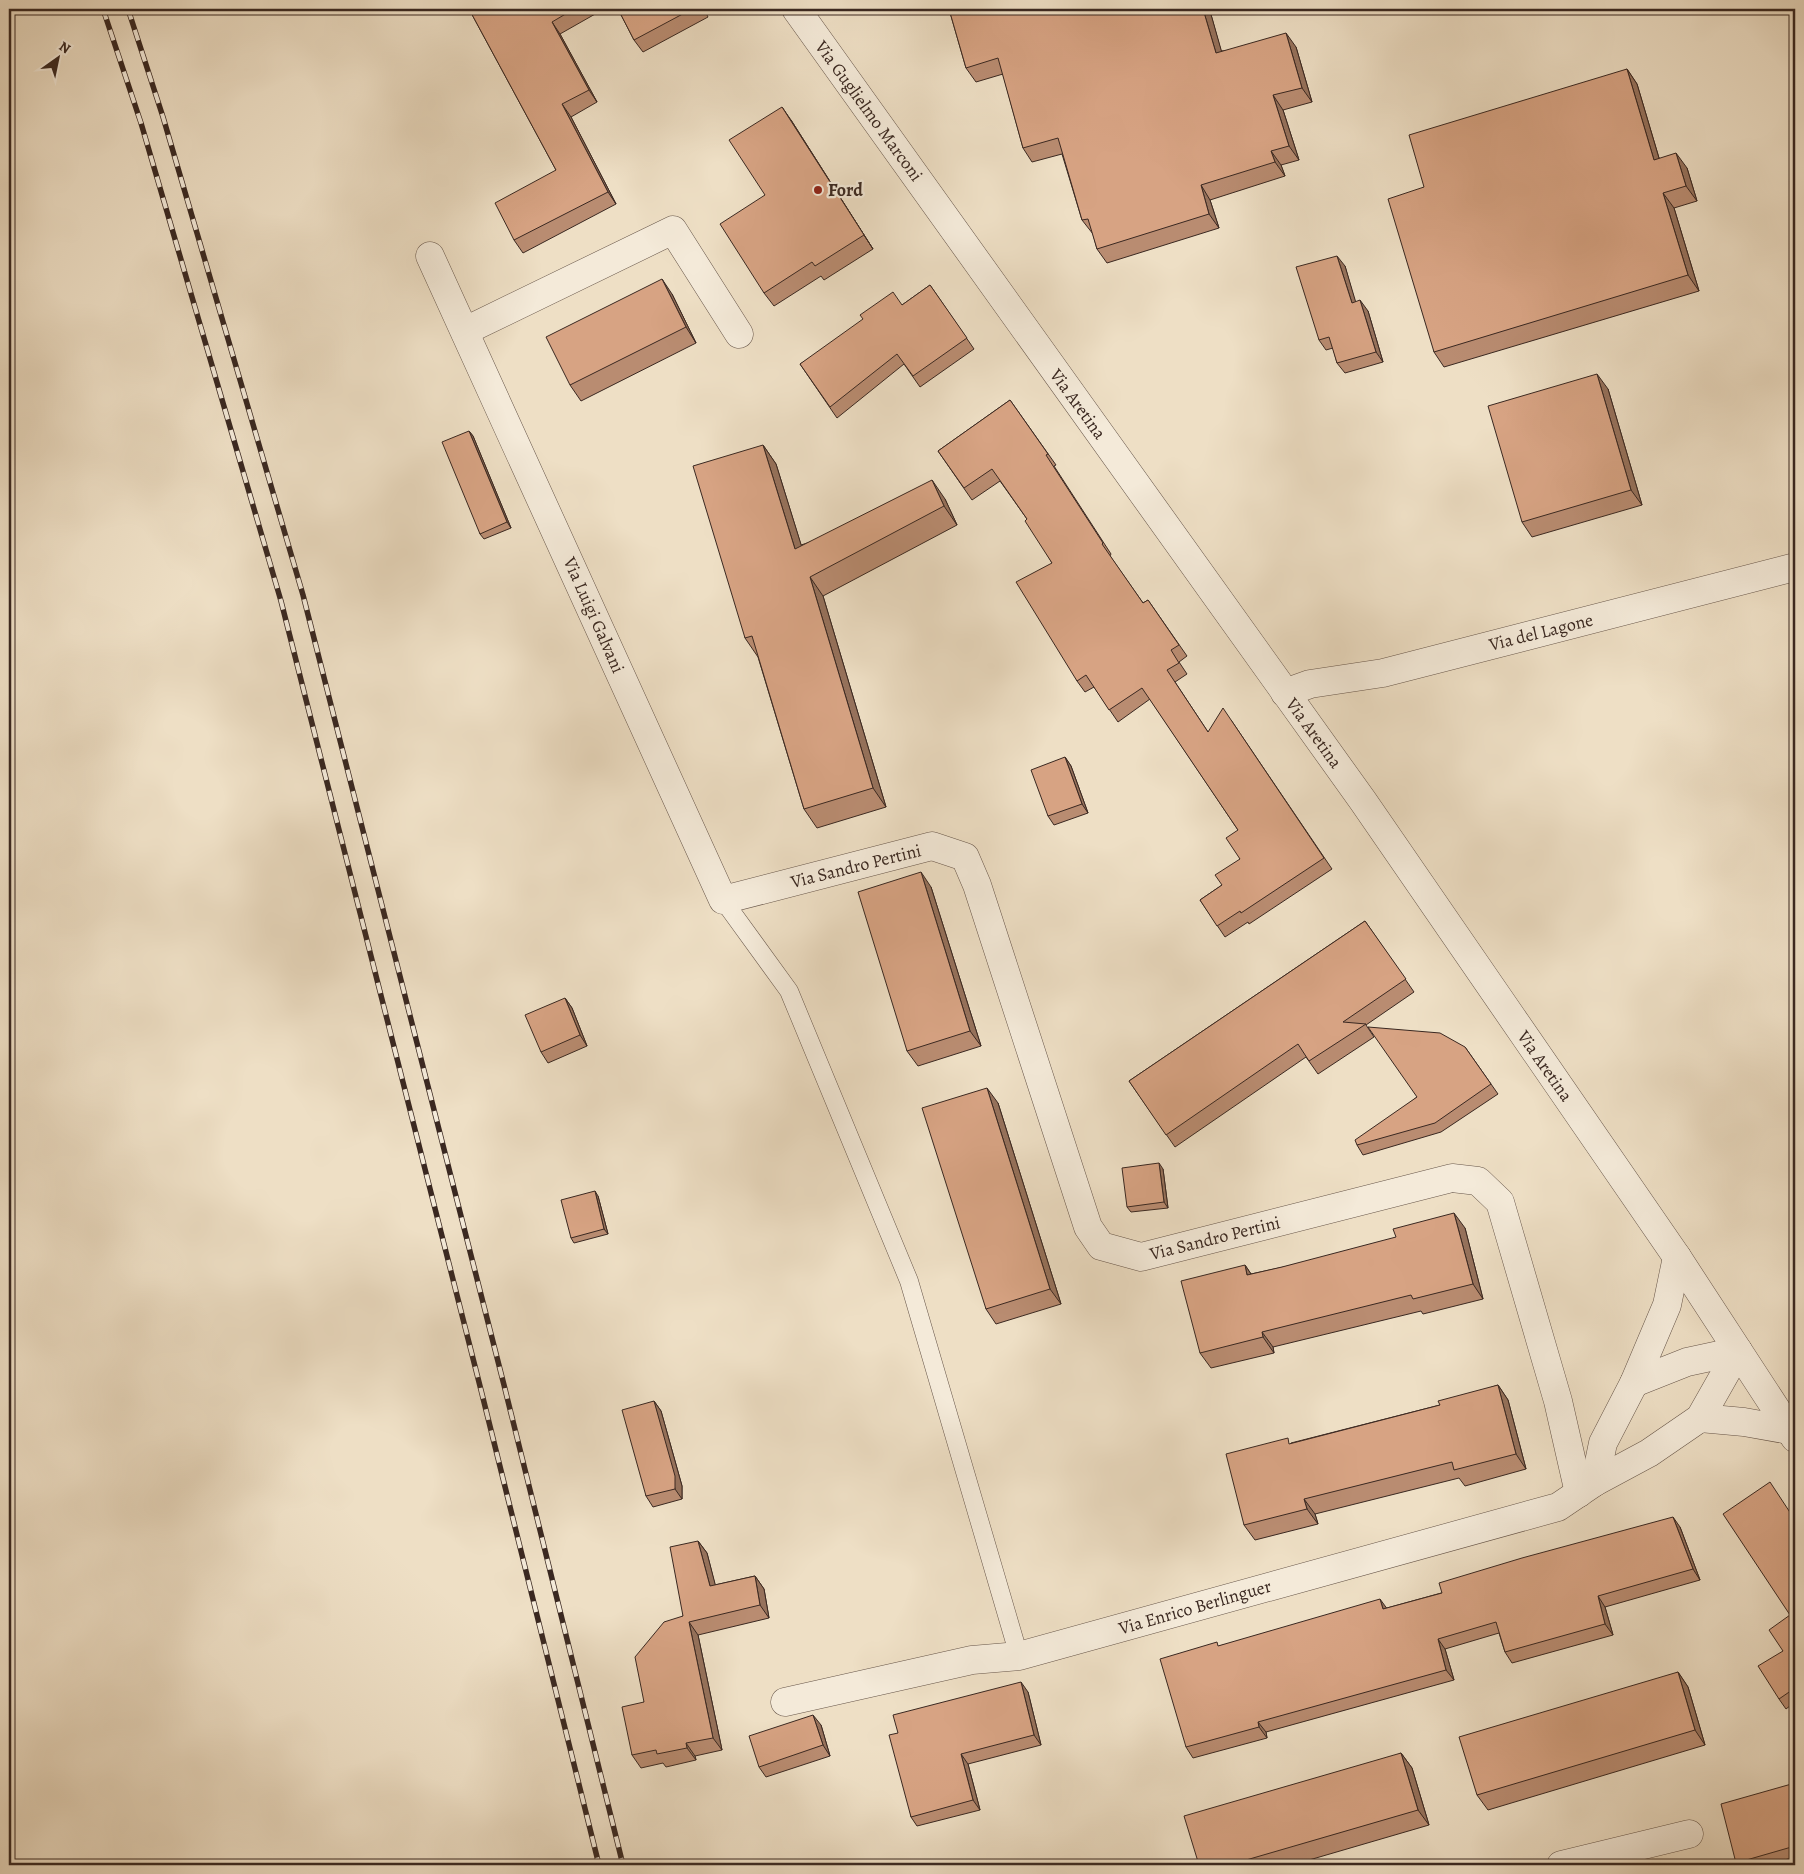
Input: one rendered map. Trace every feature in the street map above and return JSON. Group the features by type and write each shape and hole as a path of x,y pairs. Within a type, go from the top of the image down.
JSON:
{"street":[{"name":"Via Guglielmo Marconi","path":"796,9 943,214"},
{"name":"Via Aretina","path":"943,214 1363,801 1677,1257"},
{"path":"464,331 673,230 739,334"},
{"name":"Via Luigi Galvani","path":"430,256 723,900"},
{"name":"Via del Lagone","path":"1286,693 1310,684 1384,673 1795,568"},
{"name":"Via Sandro Pertini","path":"723,900 932,846 965,857 977,885 1088,1227 1101,1246 1141,1257 1452,1178 1478,1181 1500,1202 1558,1401 1587,1487"},
{"path":"1677,1257 1793,1432"},
{"path":"1587,1487 1604,1443 1634,1383 1668,1305 1677,1257"},
{"path":"1634,1383 1687,1362 1738,1351"},
{"name":"Via Enrico Berlinguer","path":"785,1702 972,1660 1019,1656 1558,1507 1587,1487 1649,1453 1700,1418 1738,1351"},
{"path":"1700,1418 1744,1422 1793,1432"},
{"path":"1560,1865 1689,1834"}],"lane":[{"path":"723,900 789,991 909,1281 1019,1656"}],"building":[{"path":"469,9 574,9 552,22 589,90 562,104 608,192 514,240 495,203 556,170"},
{"path":"618,9 692,9 634,40"},
{"path":"949,9 1203,9 1216,53 1286,33 1302,88 1273,95 1289,146 1271,151 1275,162 1201,185 1209,214 1097,249 1088,219 1082,220 1058,138 1023,148 998,58 966,68"},
{"path":"1627,69 1654,160 1676,153 1686,186 1663,193 1688,275 1434,352 1388,199 1424,187 1409,135"},
{"path":"782,107 864,235 815,266 812,262 764,293 720,224 765,195 729,140"},
{"path":"1337,256 1352,303 1360,300 1376,352 1337,363 1329,337 1319,340 1296,267"},
{"path":"662,279 686,327 570,385 546,337"},
{"path":"930,285 967,338 913,376 897,354 830,407 800,364 863,319 860,315 893,292 902,305"},
{"path":"1597,374 1631,490 1522,522 1488,406"},
{"path":"1010,400 1048,454 1046,455 1102,544 1143,603 1148,600 1179,645 1171,650 1179,663 1167,670 1208,732 1223,708 1324,858 1241,913 1240,911 1217,926 1200,900 1222,885 1215,875 1240,859 1226,838 1238,830 1142,688 1109,710 1086,675 1077,681 1016,582 1052,563 1025,521 1027,519 992,469 964,488 938,451"},
{"path":"469,431 507,522 480,534 442,442"},
{"path":"763,445 795,549 932,480 944,506 810,577 873,788 804,809 752,636 745,638 693,466"},
{"path":"1065,757 1082,804 1048,816 1031,770"},
{"path":"921,872 970,1031 907,1051 858,892"},
{"path":"1365,921 1406,979 1343,1022 1366,1024 1309,1061 1298,1044 1166,1135 1129,1081"},
{"path":"565,998 580,1035 541,1052 525,1015"},
{"path":"1368,1027 1440,1033 1465,1047 1491,1084 1435,1123 1357,1145 1355,1140 1417,1097"},
{"path":"987,1088 1050,1289 986,1309 922,1108"},
{"path":"1159,1163 1164,1202 1127,1207 1122,1168"},
{"path":"595,1191 604,1229 571,1238 561,1200"},
{"path":"1454,1213 1473,1284 1413,1299 1411,1295 1262,1332 1263,1337 1200,1353 1181,1281 1245,1265 1247,1275 1282,1267 1396,1237 1393,1229"},
{"path":"1498,1385 1516,1454 1454,1470 1452,1462 1304,1499 1307,1509 1244,1525 1226,1454 1288,1438 1289,1444 1440,1405 1438,1401"},
{"path":"654,1401 675,1476 675,1489 646,1496 622,1410"},
{"path":"1770,1482 1795,1520 1795,1688 1779,1699 1758,1666 1783,1651 1769,1630 1790,1615 1723,1514"},
{"path":"1673,1517 1693,1569 1598,1596 1605,1624 1505,1652 1496,1622 1438,1639 1446,1670 1258,1722 1259,1727 1186,1747 1160,1659 1217,1642 1218,1646 1380,1599 1383,1609 1442,1593 1439,1583 1522,1558"},
{"path":"698,1541 710,1586 755,1576 760,1605 689,1622 713,1738 686,1743 687,1748 657,1754 656,1750 632,1755 622,1707 644,1702 635,1657 664,1622 683,1616 670,1547"},
{"path":"1678,1672 1695,1730 1477,1795 1459,1737"},
{"path":"1021,1682 1034,1735 961,1754 973,1800 911,1817 889,1735 898,1733 893,1715"},
{"path":"813,1715 823,1745 759,1767 749,1736"},
{"path":"1401,1753 1418,1810 1229,1865 1199,1865 1184,1816"},
{"path":"1795,1783 1795,1846 1736,1863 1721,1804"}],"railway":[{"path":"103,9 141,123 281,601 599,1865"},
{"path":"128,9 163,117 303,595 504,1385 623,1865"}],"place":[{"name":"Ford","path":"818,190"}]}
